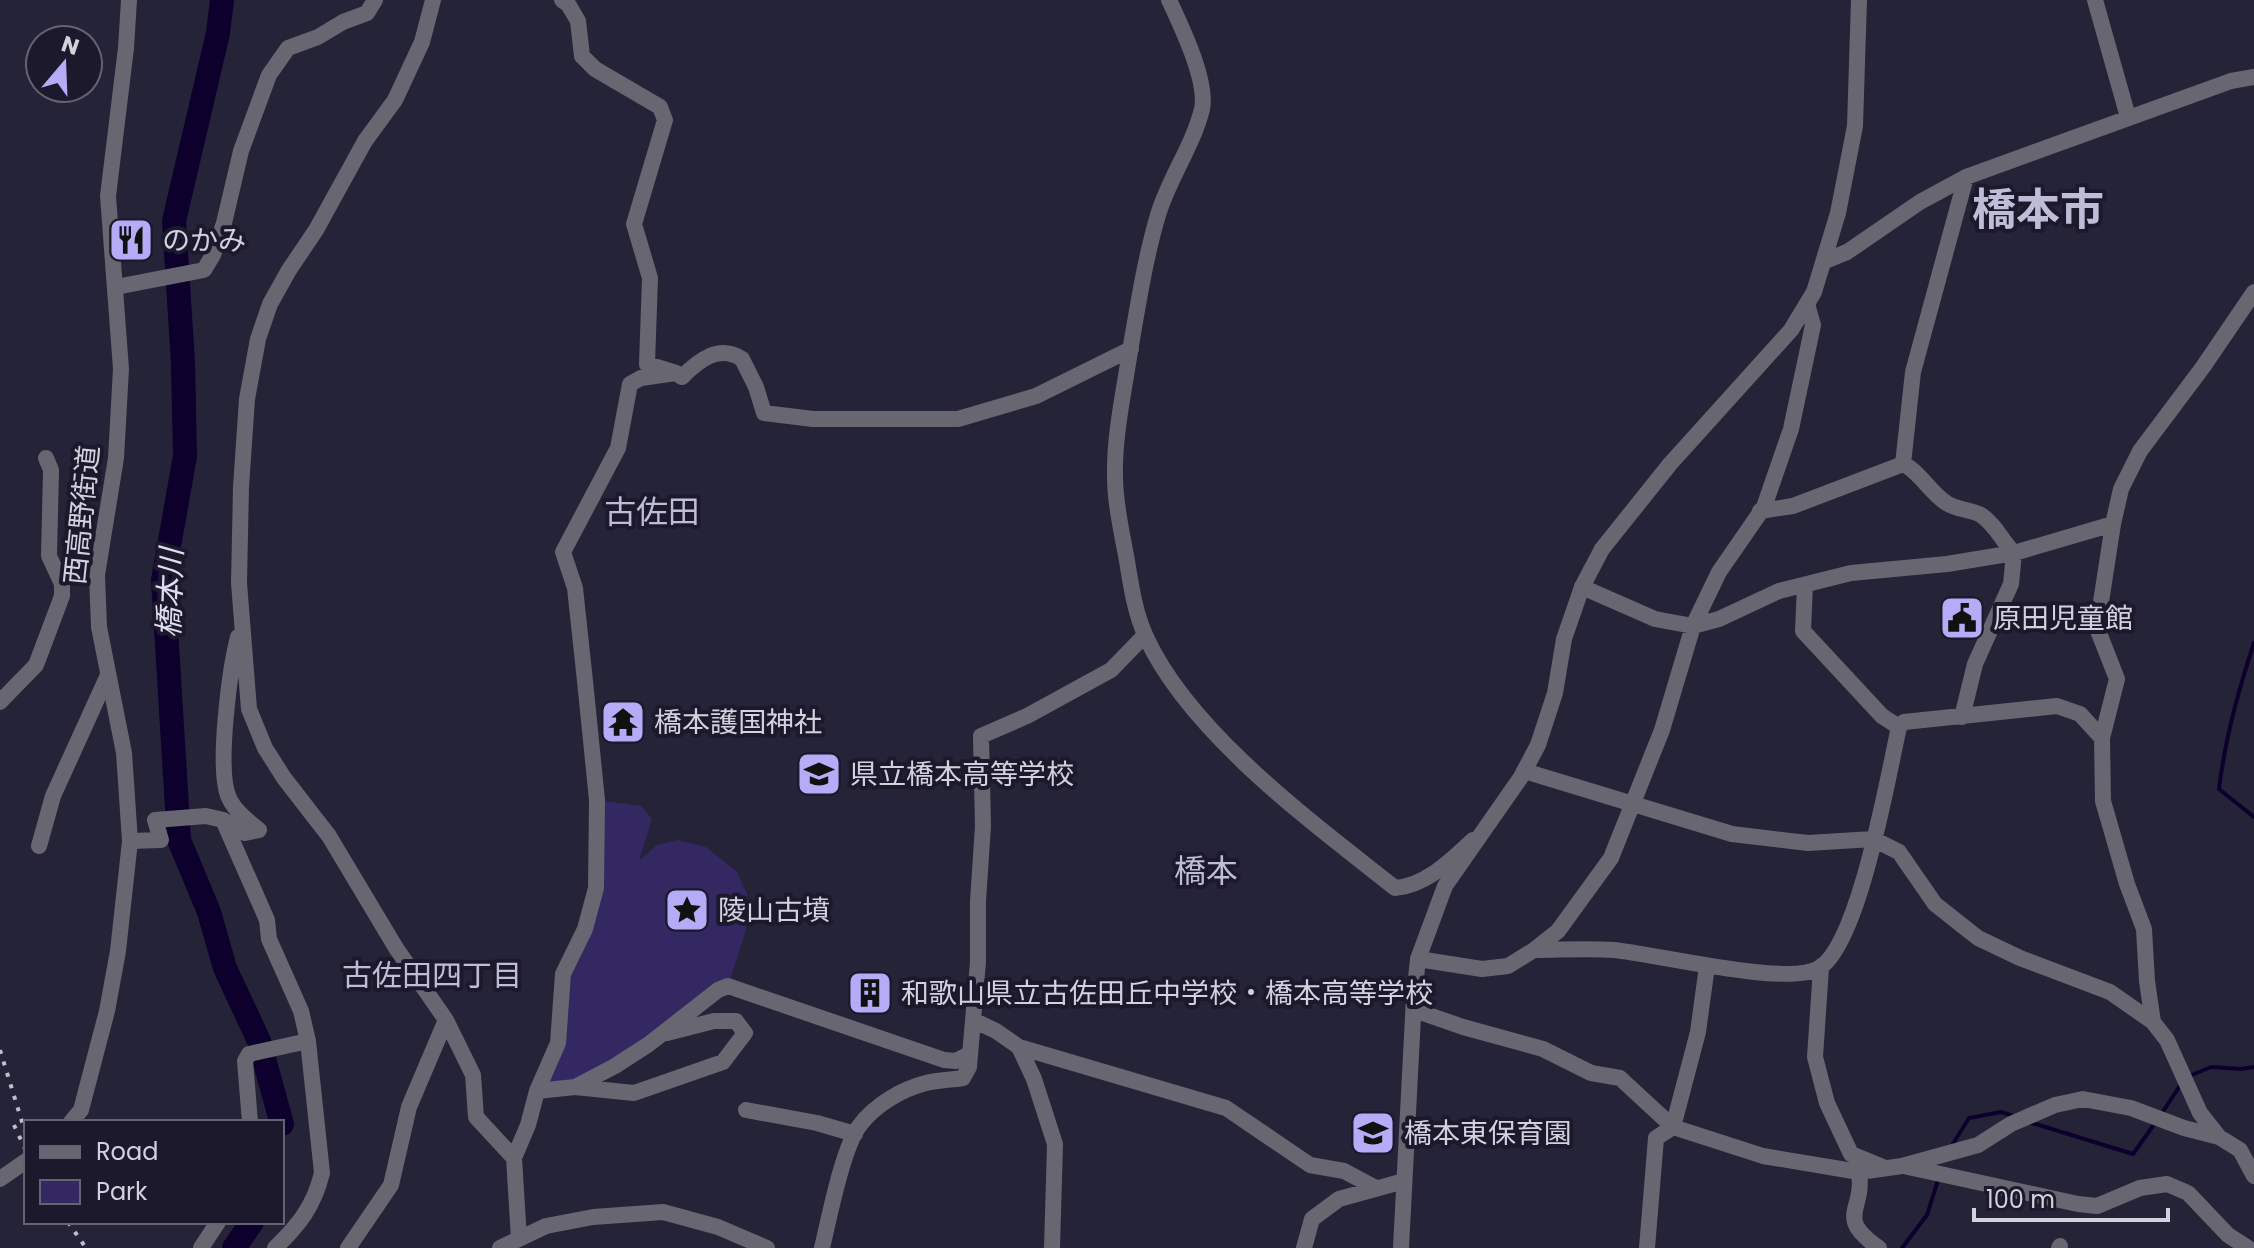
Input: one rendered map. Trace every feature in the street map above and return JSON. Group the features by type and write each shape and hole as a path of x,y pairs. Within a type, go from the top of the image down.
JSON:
{"street":[{"name":"西高野街道","path":"73,1120 81,1110 107,1011 118,951 130,841 124,753 99,627 97,575 116,458 121,369 108,196 129,0"},
{"path":"116,287 204,270 213,255 224,223 241,151 269,75 288,48 367,13 375,0"},
{"path":"433,0 422,42 395,100 365,141 316,230 289,270 270,304 258,339 247,399 239,583 249,709 265,748 329,836 396,948 446,1020 473,1075 476,1117 514,1158"},
{"path":"562,0 578,21 582,56 595,69 660,107 665,120 634,224 650,278 647,364 682,377 712,353 725,353 742,359 756,387 764,413 813,419 958,419 1036,396 1131,349"},
{"path":"1169,0 1187,40 1203,106 1159,212 1147,260 1121,406 1115,477 1132,592 1145,635 1162,666 1192,707 1257,775 1397,889 1423,880 1445,866 1484,831"},
{"path":"1401,1248 1418,959 1445,886 1524,771 1538,745 1555,693 1564,639 1582,587 1602,549 1660,476 1791,330 1807,304 1825,261 1838,213 1855,126 1859,0"},
{"path":"2095,0 2128,117"},
{"path":"1825,261 1847,252 1920,202 1966,177 2231,81 2254,77"},
{"path":"1903,464 1913,372 1966,177"},
{"path":"2153,1022 2144,929 2127,884 2103,801 2102,738 2117,679 2097,628 2121,489 2140,451 2254,292"},
{"path":"1418,959 1482,969 1508,966 1558,931 1611,858 1662,730 1693,626 1719,572 1764,507 1791,429 1813,325 1807,304"},
{"path":"519,1239 514,1158 528,1125 537,1091 558,1043 563,974 585,929 596,888 597,800 575,588 563,552 618,448 630,384 641,378 676,373"},
{"path":"0,702 36,665 62,596 62,584 49,556 51,470 46,458"},
{"path":"1760,511 1793,506 1903,464 1912,468 1925,485 1948,505 1980,515 1998,531 2002,541 2014,553"},
{"path":"1582,587 1655,619 1693,626 1719,619 1779,591 1851,573 1947,564 2014,553 2113,524"},
{"path":"1962,717 1975,664 2011,584 2014,553"},
{"path":"1805,585 1803,631 1882,716 1899,727"},
{"path":"130,841 161,840 155,820 206,816 223,820 245,833 259,830 230,802 226,791 224,766 229,678 242,624"},
{"path":"822,1248 837,1187 861,1123 897,1094 927,1082 963,1078 969,1067 983,826 981,736 1027,716 1111,670 1145,635"},
{"path":"39,846 53,796 108,675"},
{"path":"1534,950 1613,950 1707,966 1803,975 1821,968 1836,951 1855,910 1899,727 1904,722 2057,706 2080,714 2102,738"},
{"path":"1524,771 1732,834 1808,843 1873,839 1899,852 1935,904 1978,938 2020,958 2110,992 2153,1022 2167,1040 2200,1113 2219,1137"},
{"path":"223,820 267,920 269,939 301,1011 308,1041 322,1150 322,1173 317,1194 300,1224 275,1248"},
{"path":"1647,1248 1656,1138 1673,1127 1698,1032 1707,966"},
{"path":"1821,968 1815,1057 1827,1103 1851,1154 1894,1167 2097,1206 2140,1188 2167,1184 2188,1193 2228,1235 2250,1248 2254,1240"},
{"path":"575,1087 615,1066 718,990 728,986 944,1060 956,1061 969,1054"},
{"path":"1414,1010 1543,1049 1591,1073 1620,1078 1673,1127 1763,1156 1859,1172 1894,1167 1978,1145 2011,1124 2055,1105 2083,1099 2131,1108 2184,1128 2219,1137 2240,1150 2254,1176"},
{"path":"348,1248 391,1185 409,1107 446,1020"},
{"path":"973,1020 1019,1047 1226,1108 1310,1165 1344,1171 1376,1188"},
{"path":"537,1091 575,1087 634,1093 723,1062 745,1033 736,1021 714,1021 662,1034"},
{"path":"250,1120 245,1061 249,1054 308,1041"},
{"path":"1019,1047 1034,1079 1055,1144 1052,1248"},
{"path":"746,1110 817,1123 855,1134"},
{"path":"0,1179 24,1162"},
{"path":"1859,1172 1854,1221 1859,1234 1879,1248"},
{"path":"1304,1248 1312,1219 1339,1199 1404,1181"},
{"path":"500,1248 546,1226 593,1217 663,1212 718,1227 767,1248"},
{"path":"201,1248 217,1224"}],"green space":[{"path":"597,800 641,806 652,819 639,861 657,845 678,840 706,847 737,872 747,894 746,930 728,986 575,1087 537,1091 556,1049 563,974 585,929"}],"waterway":[{"name":"橋本川","path":"222,0 218,33 174,221 185,456 163,580 179,840 209,912 225,968 259,1041 281,1120"},
{"path":"2254,643 2233,715 2219,789 2254,817"},
{"path":"2187,1077 2211,1067 2254,1067"},
{"path":"2162,1113 2181,1084"},
{"path":"1951,1147 1969,1118 2001,1112 2013,1116"},
{"path":"2029,1122 2133,1154 2155,1123"},
{"path":"1902,1248 1927,1215 1939,1177"},
{"name":"橋本川","path":"234,1248 251,1224"}],"railway":[{"path":"0,1050 24,1128"},
{"path":"14,1125 24,1147"},
{"path":"69,1224 86,1248"}],"place":[{"name":"のかみ","path":"131,240"},
{"name":"原田児童館","path":"1962,618"},
{"name":"橋本護国神社","path":"623,722"},
{"name":"県立橋本高等学校","path":"819,774"},
{"name":"陵山古墳","path":"687,910"},
{"name":"和歌山県立古佐田丘中学校・橋本高等学校","path":"870,993"},
{"name":"橋本東保育園","path":"1373,1133"}],"district":[{"name":"橋本市","path":"2038,209"},
{"name":"古佐田","path":"652,511"},
{"name":"橋本","path":"1206,870"},
{"name":"古佐田四丁目","path":"432,975"}]}
